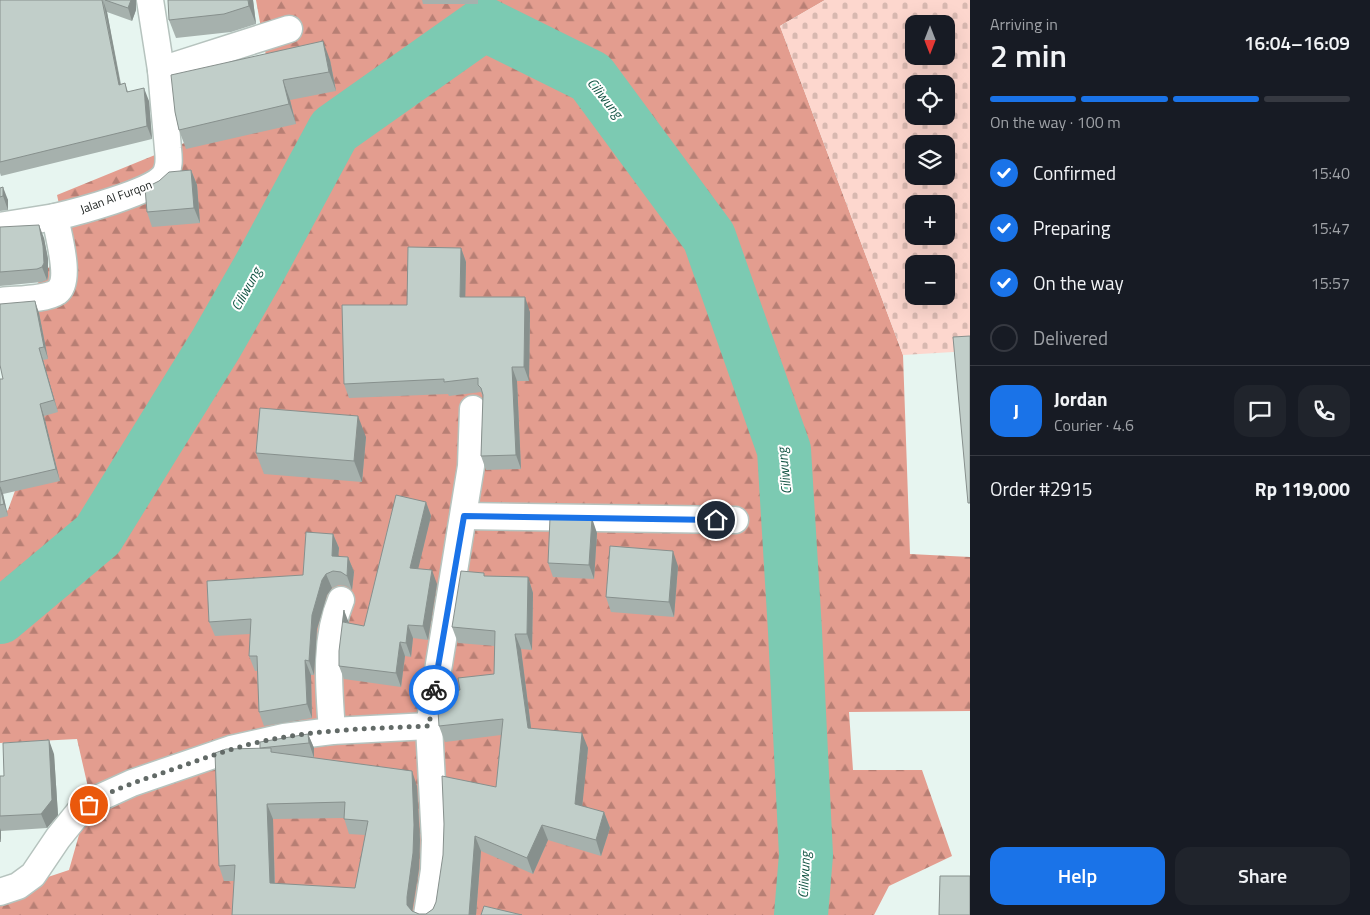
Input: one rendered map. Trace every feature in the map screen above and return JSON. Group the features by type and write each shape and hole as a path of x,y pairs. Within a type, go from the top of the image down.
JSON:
{"street":[{"name":"Jalan Al Furqon","path":"0,226 55,217 139,190 157,182 163,176 169,162 161,70 150,0"},
{"path":"161,70 289,30"},
{"path":"0,301 46,296 57,292 63,286 65,275 55,217"},
{"path":"427,915 434,870 435,840 429,726 440,650 464,516 470,466 472,409"},
{"path":"464,516 735,520"},
{"path":"332,731 329,666 333,624 341,600"},
{"path":"0,892 18,886 33,875 58,838 79,812 99,798 132,783 231,749 284,737 332,731 429,726"}],"green space":[{"path":"256,0 825,0 780,26 903,355 910,554 970,557 970,711 849,712 853,770 922,770 952,856 889,886 874,915 0,915 0,893 69,870 90,796 77,739 0,743 0,516 8,510 24,466 2,335 67,241 57,195 275,106"},
{"path":"825,0 970,0 970,351 903,355 780,26"}],"building":[{"path":"0,0 102,0 119,85 125,83 127,92 144,88 147,126 0,162"},
{"path":"105,0 131,0 128,8"},
{"path":"168,0 248,0 249,6 224,14 169,20"},
{"path":"323,41 329,72 283,80 289,104 179,130 171,75"},
{"path":"191,170 194,208 147,212 145,188 159,181 169,172"},
{"path":"3,187 3,196 0,197 0,188"},
{"path":"39,225 43,246 44,263 42,267 0,272 0,227"},
{"path":"408,247 461,248 460,297 525,297 524,367 512,367 516,455 481,456 483,395 478,385 478,378 444,382 444,379 344,384 342,305 407,305"},
{"path":"35,301 44,347 39,348 54,400 40,404 56,469 0,482 0,379 3,379 0,365 0,304"},
{"path":"970,336 970,503 968,503 953,337"},
{"path":"260,408 358,416 354,461 256,453"},
{"path":"0,487 4,504 0,505"},
{"path":"396,495 426,502 410,568 432,570 423,626 408,625 406,643 400,642 396,673 339,666 344,610 343,622 364,626"},
{"path":"550,518 592,518 589,565 548,563"},
{"path":"306,532 333,534 332,556 348,557 347,576 341,572 333,571 326,574 322,580 312,615 309,661 305,660 307,704 259,712 257,656 249,656 251,619 209,622 207,581 303,575"},
{"path":"610,546 673,551 669,602 606,597"},
{"path":"461,571 484,573 484,576 528,577 527,634 515,634 528,728 582,733 575,804 604,812 596,840 542,825 527,858 475,836 469,915 232,915 235,865 219,866 215,753 226,749 271,748 271,752 412,771 413,853 407,905 412,911 419,914 426,914 433,909 436,902 443,855 442,776 496,787 503,719 439,726 438,711 442,692 460,690 458,678 494,674 495,631 452,627","holes":["345,802 344,819 368,821 355,888 270,883 267,804"]},
{"path":"308,734 309,743 260,748 260,742"},
{"path":"49,740 52,800 41,814 0,816 0,776 4,776 3,743"},
{"path":"940,876 970,876 970,915 939,915"},
{"path":"484,906 522,915 481,915"}],"waterway":[{"name":"Ciliwung","path":"0,617 98,535 216,344 334,130 484,24 591,77 709,237 784,450 806,855 801,915"}],"way so far":[{"path":"89,805 99,798 132,783 231,749 284,737 332,731 429,726 434,690"}],"route":[{"path":"434,690 464,516 716,520"}]}
